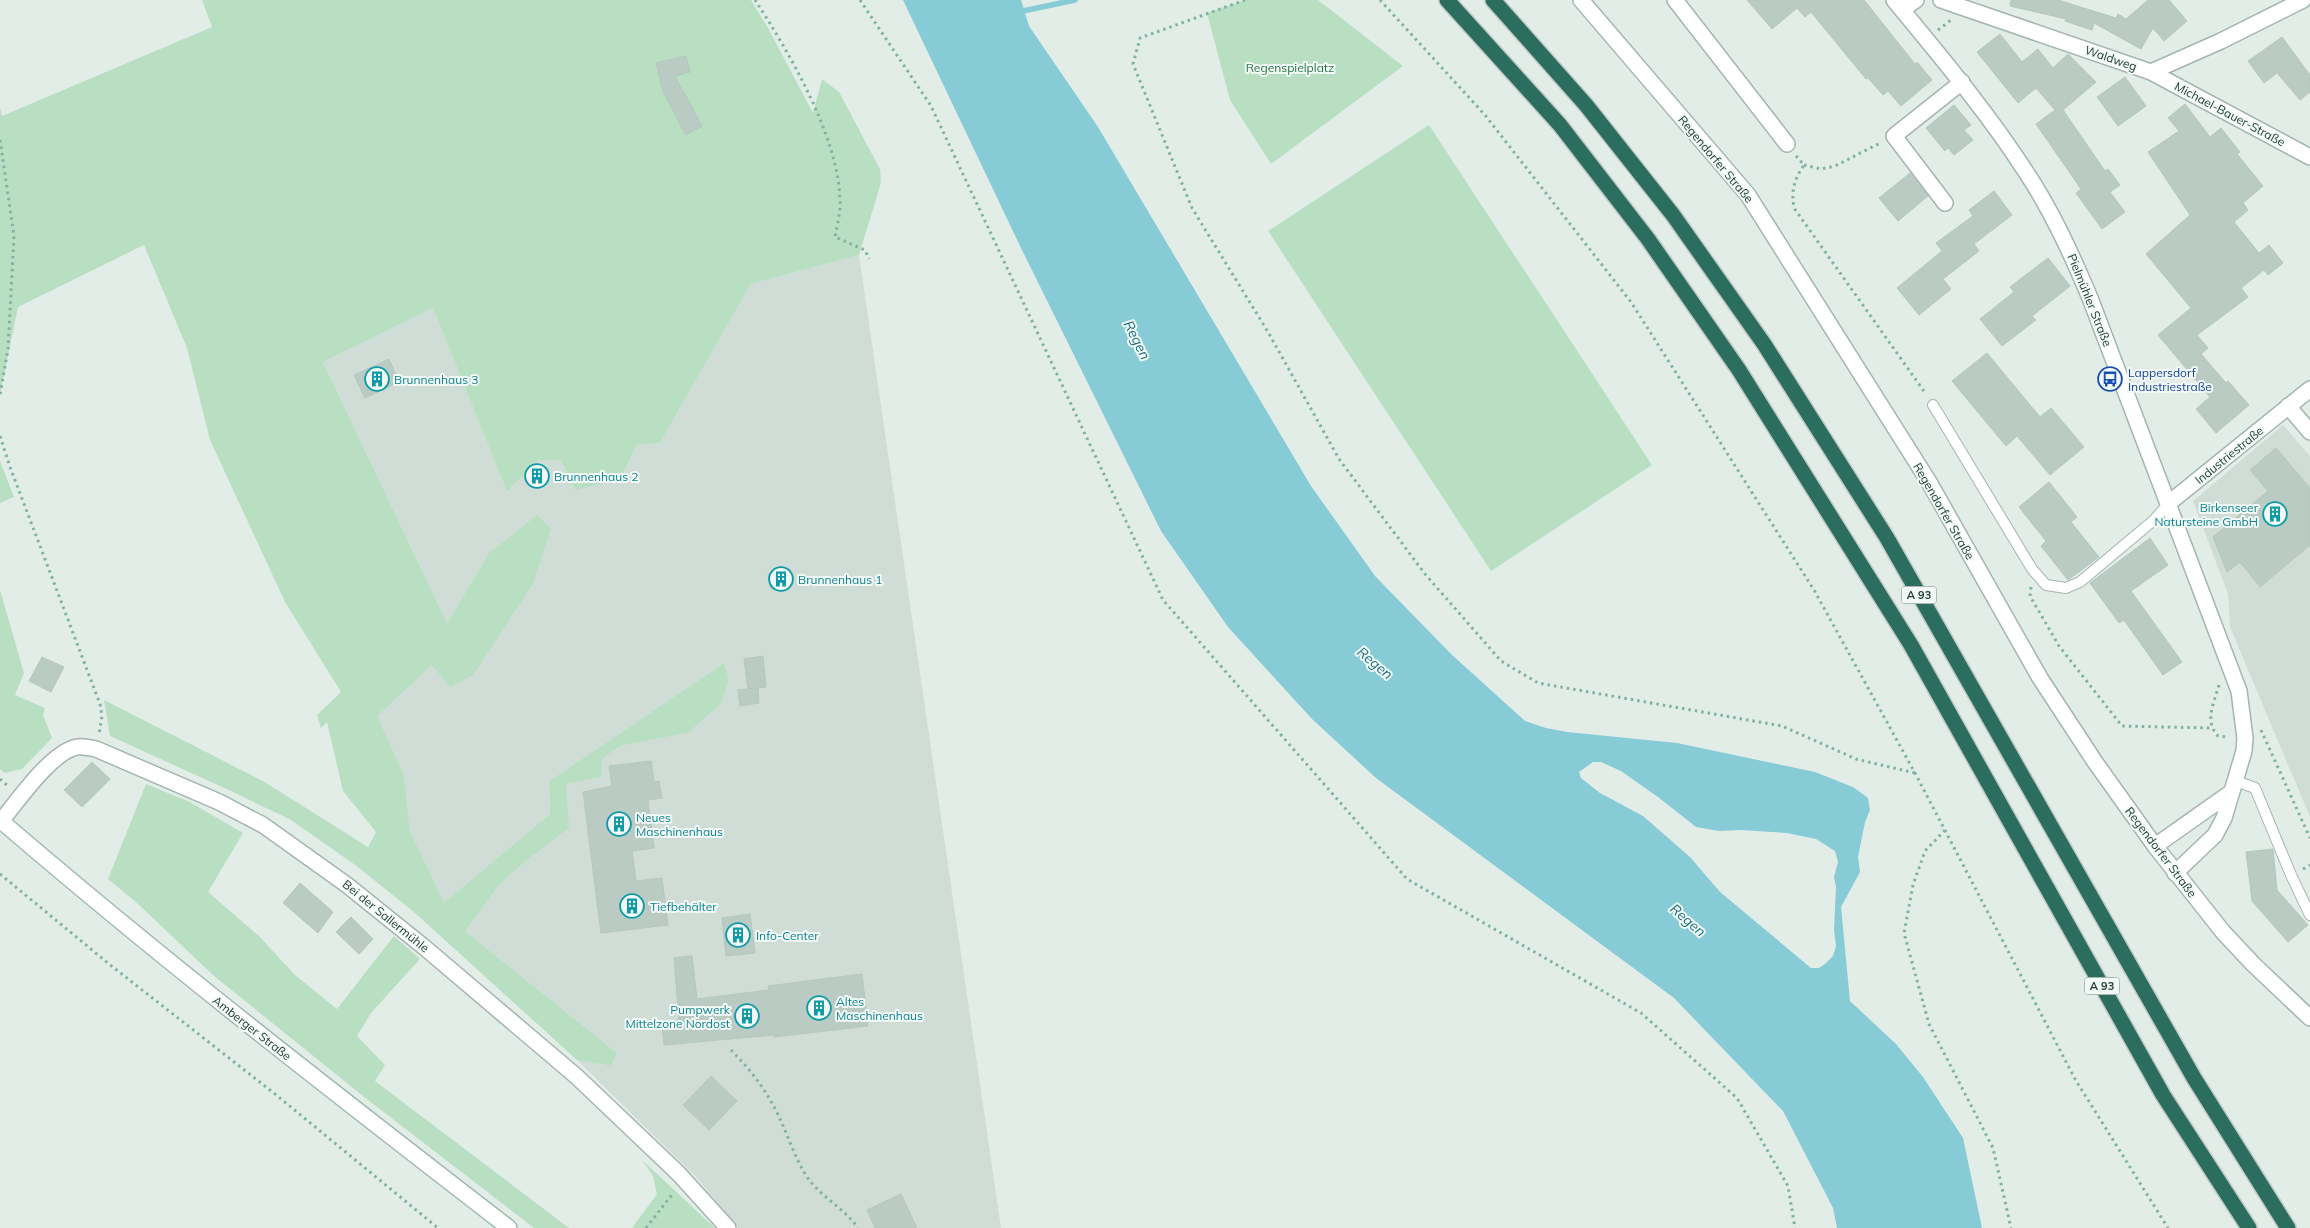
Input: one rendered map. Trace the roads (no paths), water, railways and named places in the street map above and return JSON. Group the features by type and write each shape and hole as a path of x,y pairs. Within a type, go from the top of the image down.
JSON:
{"highway":[{"name":"A 93","path":"1447,0 1560,126 1648,239 1740,370 1911,645 2163,1095 2249,1228"},
{"name":"A 93","path":"1493,0 1586,105 1667,207 1764,344 1887,538 2194,1078 2288,1228"}],"street":[{"name":"Regendorfer Straße","path":"1581,0 1748,195 1928,482 2040,678 2095,762 2155,846 2223,932 2253,964 2310,1018"},
{"path":"1675,0 1787,144"},
{"path":"1898,5 1916,0"},
{"name":"Waldweg","path":"1941,0 1969,5 2151,72 2221,41 2303,0"},
{"name":"Pielmühler Straße","path":"1898,5 1962,82 2025,169 2072,255 2169,503 2240,697 2245,738 2224,818 2215,835 2175,873"},
{"name":"Michael-Bauer-Straße","path":"2151,72 2310,157"},
{"path":"1945,203 1894,136 1962,82"},
{"name":"Industriestraße","path":"2169,503 2310,390"},
{"path":"2288,406 2310,432"},
{"name":"Bei der Sallermühle","path":"0,821 51,762 63,753 77,747 96,749 218,802 263,825 296,847 424,946 576,1076 684,1180 728,1228"},
{"path":"2155,846 2233,787"},
{"name":"Amberger Straße","path":"0,821 214,998 509,1228"}],"lane":[{"path":"1933,405 2032,569 2046,585 2066,588 2080,582 2154,520 2169,503"},
{"path":"2233,787 2255,788 2291,875 2310,915"}],"water":[{"name":"Regen","path":"903,0 1021,0 1029,26 1098,127 1311,486 1375,576 1451,654 1525,721 1567,732 1677,743 1815,772 1853,787 1868,798 1870,810 1865,822 1858,857 1860,872 1841,907 1850,1001 1896,1044 1923,1077 1963,1138 1982,1228 1837,1228 1833,1208 1783,1111 1674,998 1376,778 1312,719 1228,627 1161,531 1021,248","holes":["1593,762 1601,762 1621,771 1696,827 1719,831 1741,830 1787,833 1816,839 1835,851 1838,862 1834,877 1836,887 1834,930 1836,946 1833,956 1819,968 1811,968 1720,892 1690,857 1643,816 1600,793 1581,778 1579,772"]}],"waterway":[{"path":"1018,12 1075,0"}],"place":[{"name":"Brunnenhaus 3","path":"377,379"},
{"name":"Lappersdorf Industriestraße","path":"2110,379"},
{"name":"Brunnenhaus 2","path":"537,476"},
{"name":"Birkenseer Natursteine GmbH","path":"2275,514"},
{"name":"Brunnenhaus 1","path":"781,579"},
{"name":"Neues Maschinenhaus","path":"619,824"},
{"name":"Tiefbehälter","path":"632,906"},
{"name":"Info-Center","path":"738,935"},
{"name":"Altes Maschinenhaus","path":"819,1008"},
{"name":"Pumpwerk Mittelzone Nordost","path":"747,1016"}],"park label":[{"name":"Regenspielplatz","path":"1290,67"}]}
